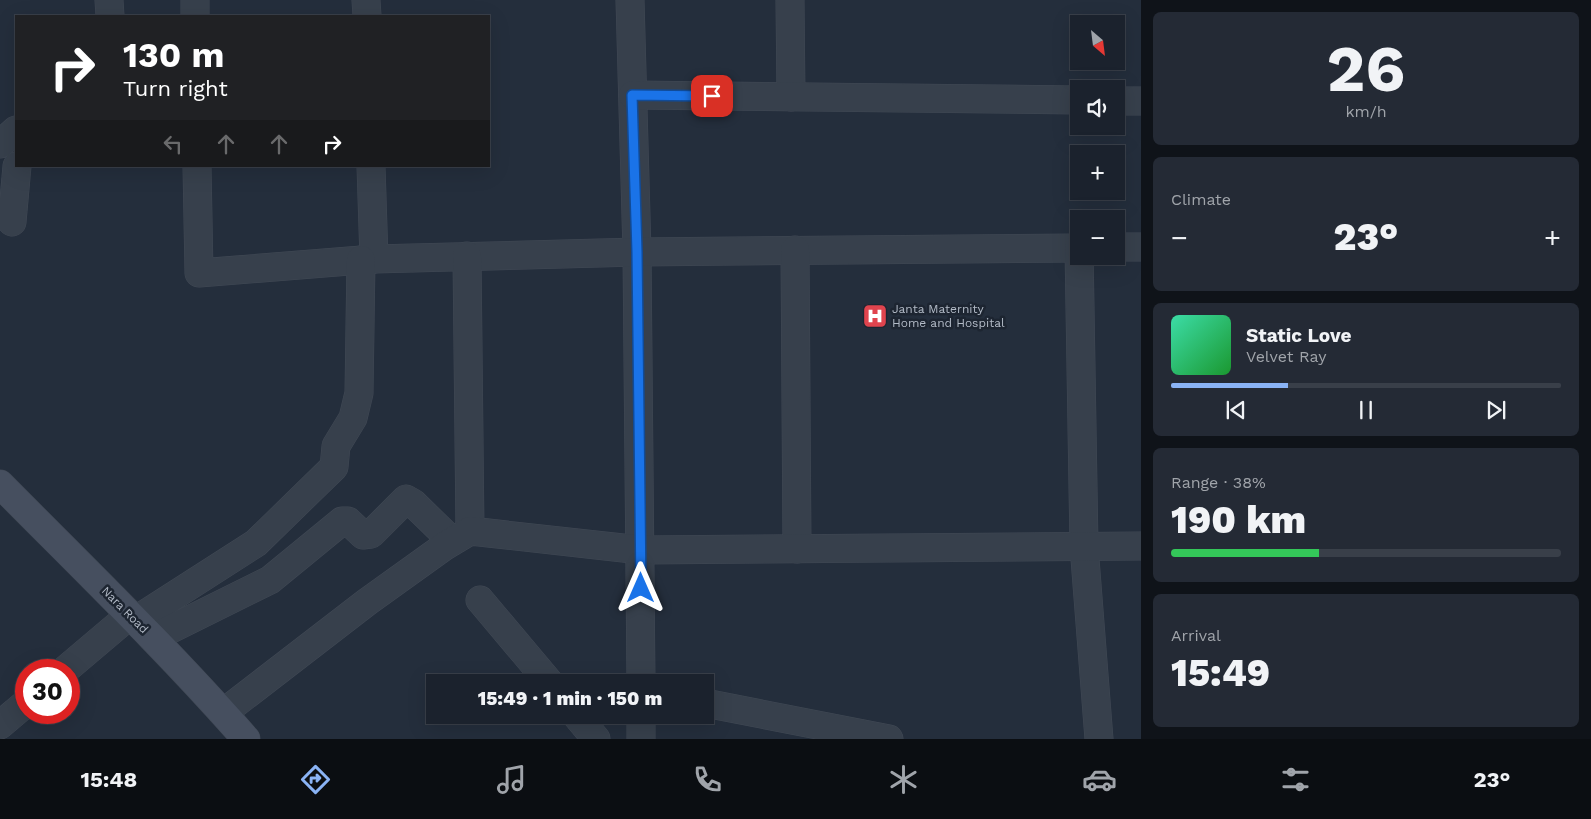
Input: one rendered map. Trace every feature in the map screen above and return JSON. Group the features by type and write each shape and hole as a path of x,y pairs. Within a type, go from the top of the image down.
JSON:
{"main road":[{"name":"Nara Road","path":"0,484 140,624 246,739"}],"street":[{"path":"110,0 110,15"},
{"path":"194,0 195,15"},
{"path":"366,0 367,15"},
{"path":"630,0 637,252 641,674"},
{"path":"790,0 792,97"},
{"path":"632,95 1070,100"},
{"path":"1125,101 1141,101"},
{"path":"0,144 15,131"},
{"path":"12,222 17,167"},
{"path":"197,167 199,273 367,260 467,256 637,252 1070,248"},
{"path":"80,661 140,624 256,543 334,467 336,446 352,418 359,393 371,167"},
{"path":"1125,247 1141,247"},
{"path":"794,250 797,549"},
{"path":"461,536 467,256"},
{"path":"1079,265 1084,546 1099,739"},
{"path":"140,624 270,580 342,521 348,521 363,535 371,534 406,500 461,536 641,550 1141,546"},
{"path":"223,713 367,602 461,536"},
{"path":"480,600 542,674"},
{"path":"714,705 889,739"},
{"path":"584,724 596,739"},
{"path":"641,724 641,739"}],"place":[{"name":"Janta Maternity Home and Hospital","path":"875,316"}],"route":[{"path":"641,588 637,252 632,95 712,96"}]}
